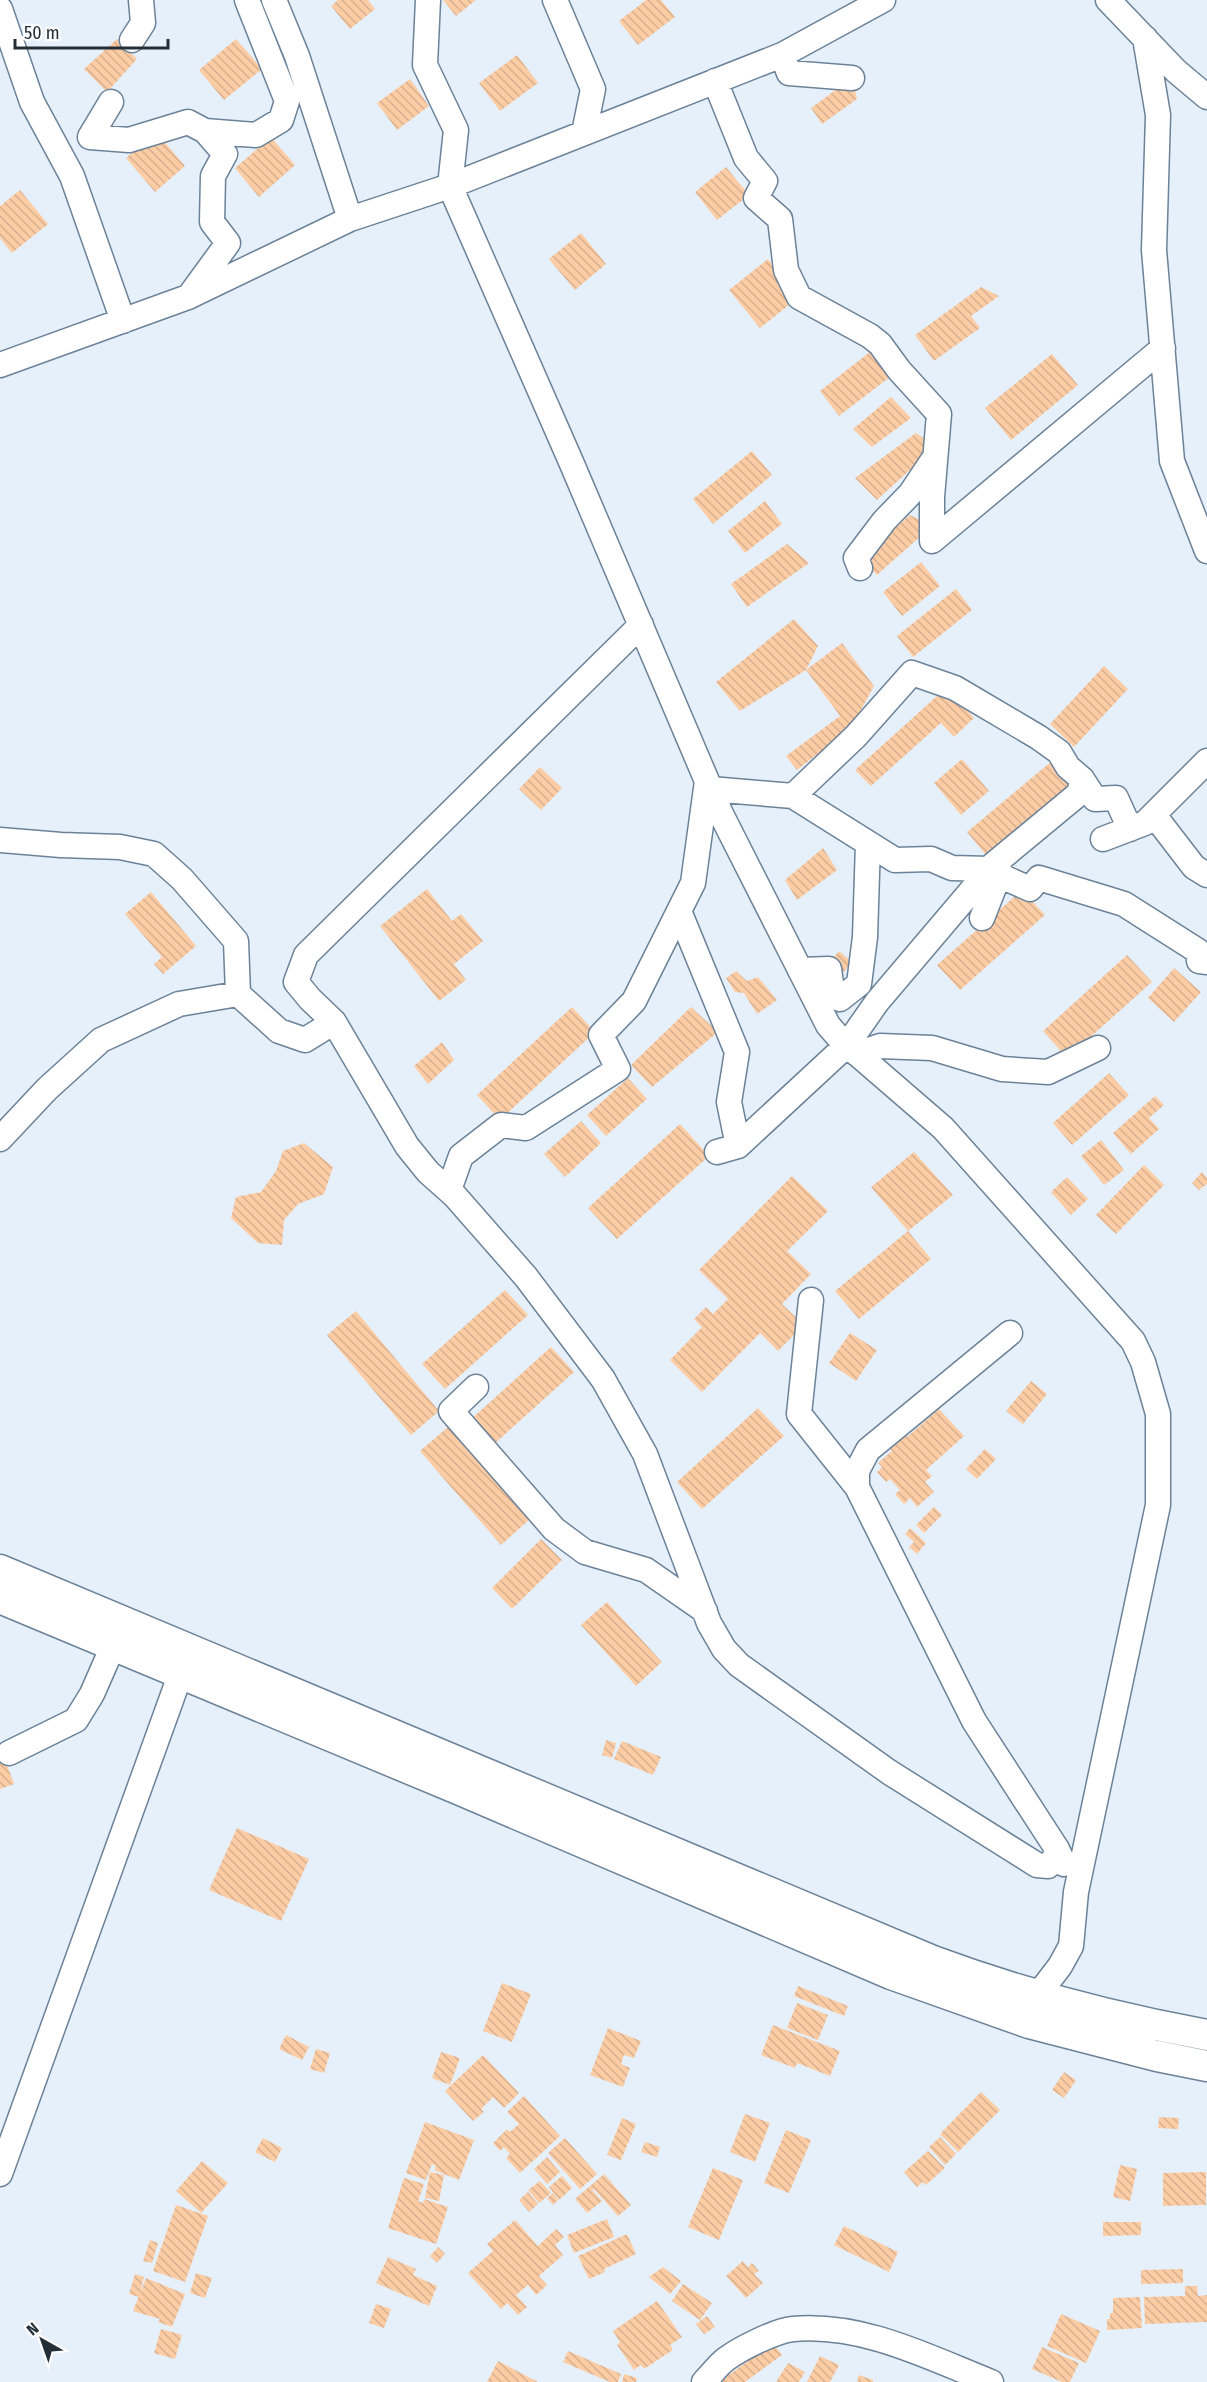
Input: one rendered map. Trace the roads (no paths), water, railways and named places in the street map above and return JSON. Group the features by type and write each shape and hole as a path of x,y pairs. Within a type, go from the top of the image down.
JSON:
{"main road":[{"path":"0,1570 185,1661 458,1789 931,1989 1029,2023 1157,2056 1207,2066"},
{"path":"0,1598 113,1646 185,1661 933,1961 1036,1996 1207,2035"}],"street":[{"path":"132,40 143,23 141,0"},
{"path":"205,131 256,135 281,120 287,101 248,0"},
{"path":"274,0 297,56 350,219"},
{"path":"428,0 425,65 456,130 450,186 709,785 828,1025 852,1049 943,1128 1134,1341 1143,1362 1158,1414 1158,1505 1076,1892 1071,1946 1060,1966 1036,1996"},
{"path":"555,0 593,89 584,133"},
{"path":"0,365 188,297 350,219 450,186 782,55 883,0"},
{"path":"1108,0 1176,71 1207,97"},
{"path":"0,9 32,102 72,176 123,321"},
{"path":"1145,38 1158,115 1154,250 1172,461 1207,552"},
{"path":"782,55 789,73 852,78"},
{"path":"715,81 746,158 765,181 756,198 780,219 786,270 798,297 870,336 939,414 932,497 932,541 1163,348"},
{"path":"111,102 90,137 129,140 188,122 205,131 225,154 213,176 212,222 228,243 188,297"},
{"path":"861,568 856,558 884,521 911,494 935,456"},
{"path":"641,625 306,955 297,982 310,999 334,1022 407,1146 428,1172 449,1190 526,1277 603,1379 645,1454 705,1611 724,1649 739,1665 889,1773 1037,1864 1048,1866 1054,1860 1057,1849"},
{"path":"793,796 856,736 912,672 955,688 1059,752 1068,767 1082,779 1095,799 1116,798 1130,829"},
{"path":"1103,839 1145,823 1207,761"},
{"path":"679,911 736,1052 729,1101 728,1149 852,1049 877,1002 995,870 1076,796 1080,791 1082,779"},
{"path":"709,785 793,796 895,860 931,859 952,868 995,870 1030,889 1039,878 1124,904 1182,939 1198,951 1199,961 1207,962"},
{"path":"449,1190 461,1156 501,1125 526,1128 618,1069 601,1035 634,1001 693,883 709,785"},
{"path":"1154,815 1194,867 1207,875"},
{"path":"0,840 120,847 154,854 182,879 236,941 238,994 279,1031 304,1040 334,1022"},
{"path":"800,970 830,969 832,990 840,999 859,984 865,937 868,843"},
{"path":"982,918 995,885 995,870"},
{"path":"0,1139 47,1089 101,1040 179,1004 238,994"},
{"path":"852,1049 880,1046 932,1048 1002,1070 1048,1072 1098,1048"},
{"path":"811,1300 799,1414 857,1487 974,1721 1057,1849 1076,1892"},
{"path":"857,1487 857,1472 868,1450 1010,1333"},
{"path":"476,1387 451,1411 554,1529 585,1552 646,1570 705,1611"},
{"path":"9,1753 76,1719 92,1694 113,1646"},
{"path":"0,2174 185,1661"},
{"path":"704,2382 725,2360 755,2343 791,2330 834,2329 884,2340 991,2382"}]}
